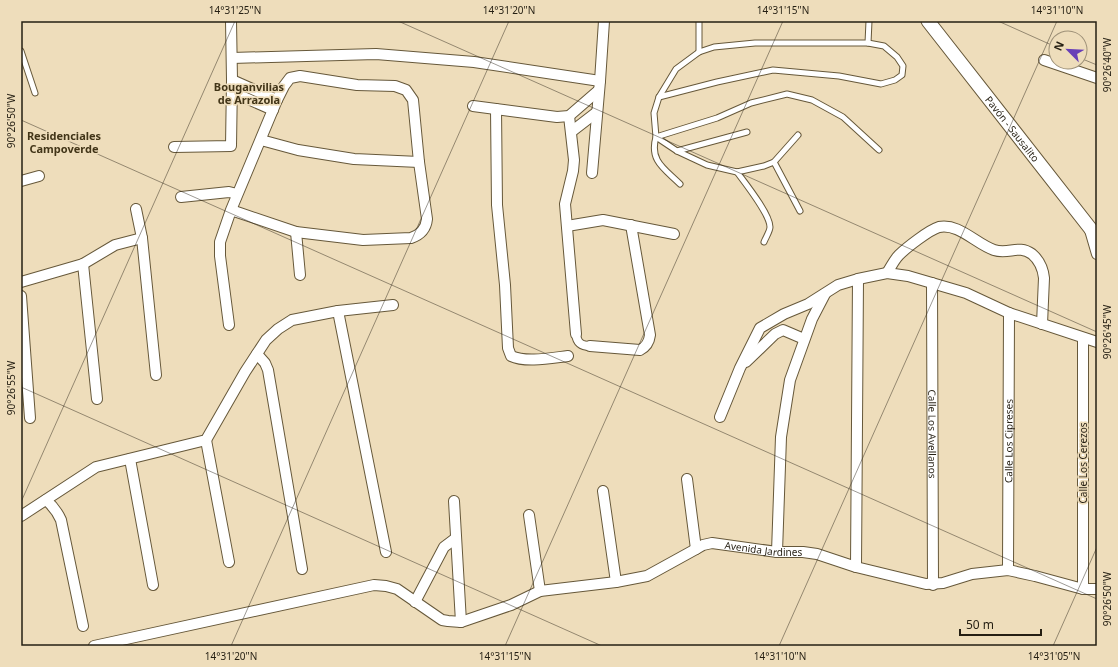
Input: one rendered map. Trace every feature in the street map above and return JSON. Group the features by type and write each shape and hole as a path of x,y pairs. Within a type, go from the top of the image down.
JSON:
{"street":[{"path":"174,147 231,146 231,21"},
{"path":"592,173 604,21"},
{"name":"Pavón - Sausalito","path":"928,21 1093,233"},
{"path":"232,58 376,54 474,62 600,86"},
{"path":"1044,60 1097,78"},
{"path":"229,325 220,256 220,242 231,210 237,194 277,100 290,78 300,76 357,85 395,86 406,90 413,100 419,162 427,219 425,228 415,237 363,240 296,232 231,210"},
{"path":"232,80 277,100"},
{"path":"473,106 557,117 569,116 600,86"},
{"path":"232,92 273,110"},
{"path":"496,109 497,205 505,285 508,348 511,356 517,359 527,360 568,356"},
{"path":"570,132 597,112"},
{"path":"569,116 574,160 573,171 565,204 566,226 576,334 580,344 584,346 640,350 649,342 650,335 631,225"},
{"path":"261,140 298,150 354,159 419,162"},
{"path":"21,181 39,176"},
{"path":"181,197 229,192 237,194"},
{"path":"136,209 142,238 156,376"},
{"path":"566,226 603,220 674,234"},
{"path":"887,273 898,256 932,230 943,227 955,228 987,247 995,250 1003,252 1019,249 1026,251 1037,259 1043,271 1042,324"},
{"path":"296,232 300,275"},
{"path":"1093,233 1097,254"},
{"path":"21,282 83,264 115,245 142,238"},
{"path":"83,264 97,399"},
{"path":"720,417 740,368 760,328 772,320 808,304 838,285 887,273 908,276 966,293 1009,313 1097,342"},
{"path":"856,567 858,279"},
{"name":"Calle Los Avellanos","path":"932,283 933,584"},
{"path":"777,552 781,437 790,380 812,319 826,293"},
{"path":"21,296 30,418"},
{"path":"230,562 206,440 245,372 266,340 278,329 292,320 338,311 394,305"},
{"path":"338,311 386,552"},
{"name":"Calle Los Cipreses","path":"1008,570 1009,313"},
{"path":"740,368 775,334 783,330 804,339"},
{"name":"Calle Los Cerezos","path":"1083,338 1083,589"},
{"path":"257,354 265,363 268,370 302,569"},
{"path":"21,516 96,467 206,440"},
{"path":"130,459 153,585"},
{"path":"687,479 696,548"},
{"path":"603,491 616,582"},
{"path":"46,500 55,508 61,520 83,626"},
{"path":"454,502 461,622"},
{"path":"529,515 540,591"},
{"path":"94,646 374,585 397,589 415,602 444,547 456,538"},
{"name":"Avenida Jardines","path":"415,602 437,617 448,621 461,622 511,605 540,591 616,582 646,576 696,548 703,545 712,544 777,552 803,552 817,554 856,567 926,584 943,583 972,574 1008,570 1083,589 1097,589"}],"lane":[{"path":"699,21 699,52"},
{"path":"868,43 869,21"},
{"path":"659,97 717,82 773,70 839,76 881,84 895,80 902,75 903,66 884,46 868,43 755,43 714,47 699,52 676,69 659,97 654,113 656,137 654,143 654,153 658,162 680,184"},
{"path":"21,51 35,93"},
{"path":"656,137 717,118 751,103 787,94 812,100 843,117 879,150"},
{"path":"677,152 747,132"},
{"path":"656,137 677,152 707,165 737,172 764,166 774,162 798,135"},
{"path":"774,162 800,211"},
{"path":"737,172 761,206 769,221 770,228 764,242"}],"district":[{"name":"Bouganvilias de Arrazola","path":"249,93"},
{"name":"Residenciales Campoverde","path":"64,142"}]}
